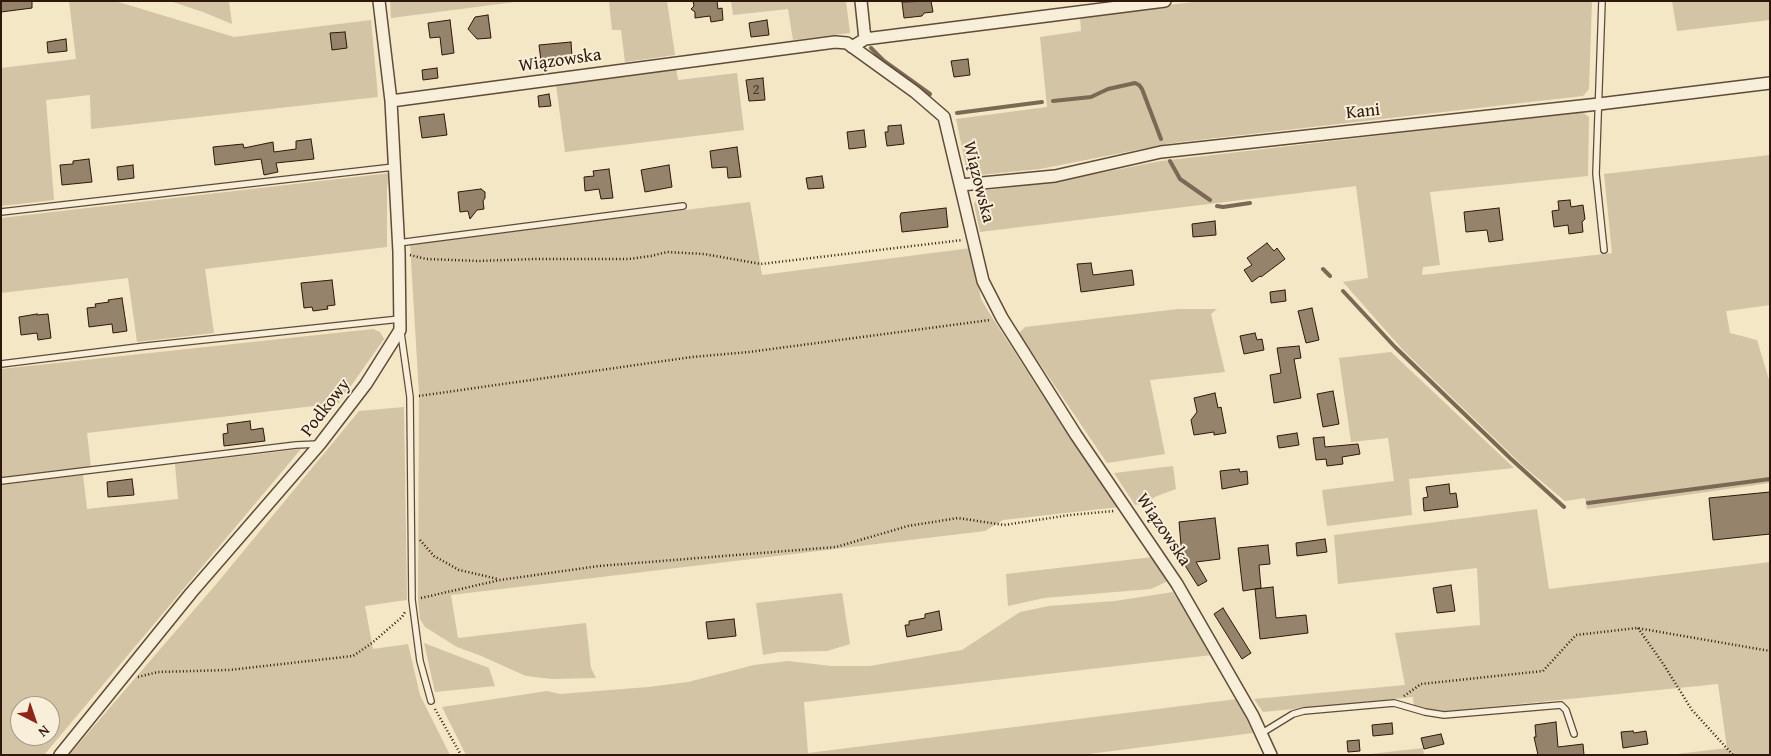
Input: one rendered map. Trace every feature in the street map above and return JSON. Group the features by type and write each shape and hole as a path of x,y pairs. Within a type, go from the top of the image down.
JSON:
{"street":[{"path":"379,1 391,101 399,248 400,325"},
{"path":"861,1 865,39"},
{"path":"852,47 865,39 1164,1"},
{"name":"Wiązowska","path":"391,101 834,42 842,42 852,47 915,92 944,117 983,281 1002,318 1076,435 1128,509 1177,584 1262,733 1271,755"},
{"name":"Kani","path":"961,185 1055,176 1162,152 1599,104 1770,83"},
{"name":"Podkowy","path":"60,755 191,593 320,444 366,384 400,325"}],"lane":[{"path":"1602,1 1596,174 1604,250"},
{"path":"1,212 394,167"},
{"path":"399,248 683,206"},
{"path":"1,364 146,346 400,325 410,397 412,600 420,661 430,701"},
{"path":"1,481 296,445 320,444"},
{"path":"1262,733 1293,714 1394,703 1425,712 1444,715 1561,705 1566,710 1574,734"}],"path":[{"path":"399,248 426,259 479,261 629,259 667,252 704,254 761,264 958,240"},
{"path":"410,397 692,357 749,352 1002,318"},
{"path":"120,681 158,672 229,670 353,656 402,618 412,600 500,580 599,566 836,546 908,526 958,518 1004,525 1128,509"},
{"path":"411,530 434,556 459,570 500,580"},
{"path":"1394,703 1421,684 1543,671 1576,635 1637,628 1770,651"},
{"path":"1637,628 1664,665 1692,710 1733,755"},
{"path":"430,701 460,755"}],"shaded area":[{"path":"69,1 113,1 234,37 371,20 378,97 91,129 90,95 46,100 54,200 1,206 1,68 76,59"},
{"path":"170,1 229,1 232,24 203,12"},
{"path":"390,1 523,1 391,18"},
{"path":"609,1 667,1 675,55 625,62 621,30 612,30"},
{"path":"731,1 846,1 850,33 793,40 788,9 733,15"},
{"path":"1201,1 1592,1 1589,89 1583,96 1172,143 1040,169 979,175 966,167 956,119 1047,107 1040,37 1081,31 1080,16"},
{"path":"1672,1 1770,1 1770,20 1677,31"},
{"path":"676,67 678,80 737,73 744,130 565,152 556,85"},
{"path":"1582,112 1589,117 1588,176 1430,192 1440,265 1423,267 1422,275 1612,253 1604,174 1770,155 1770,305 1726,311 1730,333 1757,340 1770,383 1770,483 1587,509 1585,498 1565,501 1523,466 1404,351 1343,282 1368,278 1356,186 980,232 974,204 981,191 1080,177 1161,161"},
{"path":"390,173 387,187 387,247 205,269 214,333 137,342 128,278 1,293 1,218"},
{"path":"750,202 762,275 971,248 981,299 1041,393 1119,507 1003,520 985,531 451,595 458,638 586,623 591,668 596,678 552,679 526,676 457,647 425,627 420,619 418,599 419,394 410,244"},
{"path":"1178,309 1217,309 1211,314 1225,372 1150,380 1165,454 1107,463 1019,333 1025,327"},
{"path":"373,329 380,332 384,339 339,403 87,433 91,467 1,478 1,369"},
{"path":"1391,352 1514,468 1409,479 1412,515 1327,526 1322,490 1394,481 1388,438 1351,442 1339,358"},
{"path":"404,407 407,600 365,606 373,649 408,644 420,695 450,755 69,755 218,582 359,411"},
{"path":"301,449 60,736 60,696 10,696 10,746 52,746 44,755 1,755 1,485 83,475 87,509 178,499 175,464"},
{"path":"1173,466 1176,489 1145,503 1135,505 1114,473"},
{"path":"1537,509 1549,589 1770,562 1770,755 1669,755 1727,748 1718,684 1440,712 1414,707 1413,697 1263,712 1254,699 1405,685 1395,633 1480,625 1477,568 1338,584 1334,535"},
{"path":"1153,557 1168,581 1151,589 1044,598 1008,606 1006,574"},
{"path":"1173,592 1212,655 804,702 808,753 1237,699 1253,733 1081,755 466,755 442,707 547,691 560,694 688,682 754,665 788,661 831,666 870,666 962,650 1020,612 1049,606 1115,601"},
{"path":"842,593 850,644 827,651 779,652 763,655 756,603"},
{"path":"424,643 489,668 495,686 435,692"},
{"path":"1423,748 1424,755 1362,755"}],"building":[{"path":"1,1 32,1 32,8 1,12"},
{"path":"693,1 717,1 718,9 722,8 723,20 711,22 710,16 695,18 695,12 691,9 694,6"},
{"path":"931,1 933,12 924,13 922,16 904,18 902,2"},
{"path":"488,15 491,38 477,39 468,29 475,17"},
{"path":"450,20 454,53 442,55 440,37 430,38 428,23"},
{"path":"767,20 769,35 751,37 749,23"},
{"path":"345,32 347,48 332,50 330,33"},
{"path":"66,39 67,51 48,53 47,42"},
{"path":"571,42 572,57 541,61 539,45"},
{"path":"968,59 970,75 954,77 951,61"},
{"path":"437,68 438,78 423,80 422,70"},
{"path":"763,78 765,100 749,101 746,80"},
{"path":"549,94 551,106 539,107 538,96"},
{"path":"444,114 447,135 422,138 419,117"},
{"path":"901,125 904,144 887,146 885,132 888,132 888,126"},
{"path":"864,130 866,147 849,149 847,132"},
{"path":"311,139 314,159 276,163 278,172 264,175 261,159 215,165 213,147 243,144 244,148 273,142 274,152 296,149 296,141"},
{"path":"737,147 741,177 728,178 727,167 712,168 710,151"},
{"path":"89,159 92,182 62,185 60,165 73,164 73,161"},
{"path":"133,165 134,178 118,180 117,167"},
{"path":"669,165 672,187 645,192 641,170"},
{"path":"609,169 613,198 601,199 599,189 585,191 584,177 594,176 593,171"},
{"path":"822,176 824,188 808,189 806,178"},
{"path":"481,189 485,192 484,209 477,210 470,219 468,211 460,212 458,192"},
{"path":"1570,200 1571,207 1583,205 1585,219 1582,222 1583,232 1569,234 1568,225 1554,227 1552,211 1559,210 1558,201"},
{"path":"946,208 948,227 902,232 901,213"},
{"path":"1499,208 1503,240 1489,242 1487,230 1466,232 1464,212"},
{"path":"1215,221 1216,235 1193,237 1192,224"},
{"path":"1267,243 1274,251 1277,248 1285,259 1252,282 1244,270 1252,265 1247,258"},
{"path":"1091,263 1093,275 1132,270 1134,285 1081,292 1077,264"},
{"path":"332,280 335,305 327,306 328,309 313,311 312,307 304,308 301,283"},
{"path":"1285,290 1286,301 1271,303 1270,292"},
{"path":"122,298 127,331 113,333 112,324 89,327 87,308 96,307 95,304 109,302 108,300"},
{"path":"1312,308 1319,340 1306,343 1298,311"},
{"path":"48,314 51,338 38,340 37,333 21,335 19,317"},
{"path":"1255,333 1257,340 1262,339 1264,350 1244,354 1240,336"},
{"path":"1299,346 1301,358 1294,359 1301,398 1274,403 1270,375 1281,373 1277,348"},
{"path":"1333,391 1339,424 1323,427 1317,394"},
{"path":"1215,393 1218,408 1221,407 1226,433 1214,435 1214,432 1194,435 1191,420 1197,412 1194,398"},
{"path":"250,421 251,430 263,428 265,441 224,446 223,434 228,433 227,424"},
{"path":"1297,433 1299,445 1279,448 1277,436"},
{"path":"1324,437 1325,447 1358,444 1360,454 1342,457 1343,464 1327,466 1326,459 1316,460 1313,438"},
{"path":"1239,469 1240,472 1247,471 1248,484 1222,489 1220,471"},
{"path":"132,479 134,495 108,497 107,482"},
{"path":"1449,484 1450,494 1456,493 1458,507 1424,511 1423,498 1428,497 1426,487"},
{"path":"1770,492 1770,534 1713,540 1709,498"},
{"path":"1215,518 1220,559 1196,562 1207,581 1198,586 1179,556 1182,556 1179,522"},
{"path":"1325,539 1327,552 1297,556 1296,543"},
{"path":"1268,545 1270,564 1259,565 1261,588 1243,591 1238,548"},
{"path":"1451,585 1455,611 1437,613 1433,588"},
{"path":"1273,587 1276,618 1306,615 1308,633 1260,639 1255,589"},
{"path":"1223,608 1251,653 1242,659 1214,614"},
{"path":"939,611 942,630 907,637 905,625 909,625 909,621 925,618 925,614"},
{"path":"734,619 736,636 708,639 706,622"},
{"path":"1556,722 1558,747 1583,744 1584,755 1538,755 1534,737 1536,737 1535,725"},
{"path":"1392,723 1393,734 1373,736 1372,725"},
{"path":"1633,731 1634,733 1646,731 1648,744 1623,748 1621,732"},
{"path":"1441,734 1444,744 1424,749 1421,738"},
{"path":"1359,740 1360,751 1348,752 1347,741"}],"waterway":[{"path":"871,48 884,61 930,94"},
{"path":"1053,101 1091,97 1108,89 1135,83 1142,89 1161,139"},
{"path":"957,113 1042,102"},
{"path":"1170,161 1180,179 1210,200"},
{"path":"1217,206 1223,207 1250,203"},
{"path":"1323,269 1330,276"},
{"path":"1343,291 1395,347 1510,458 1564,507"},
{"path":"1588,503 1770,479"}]}
